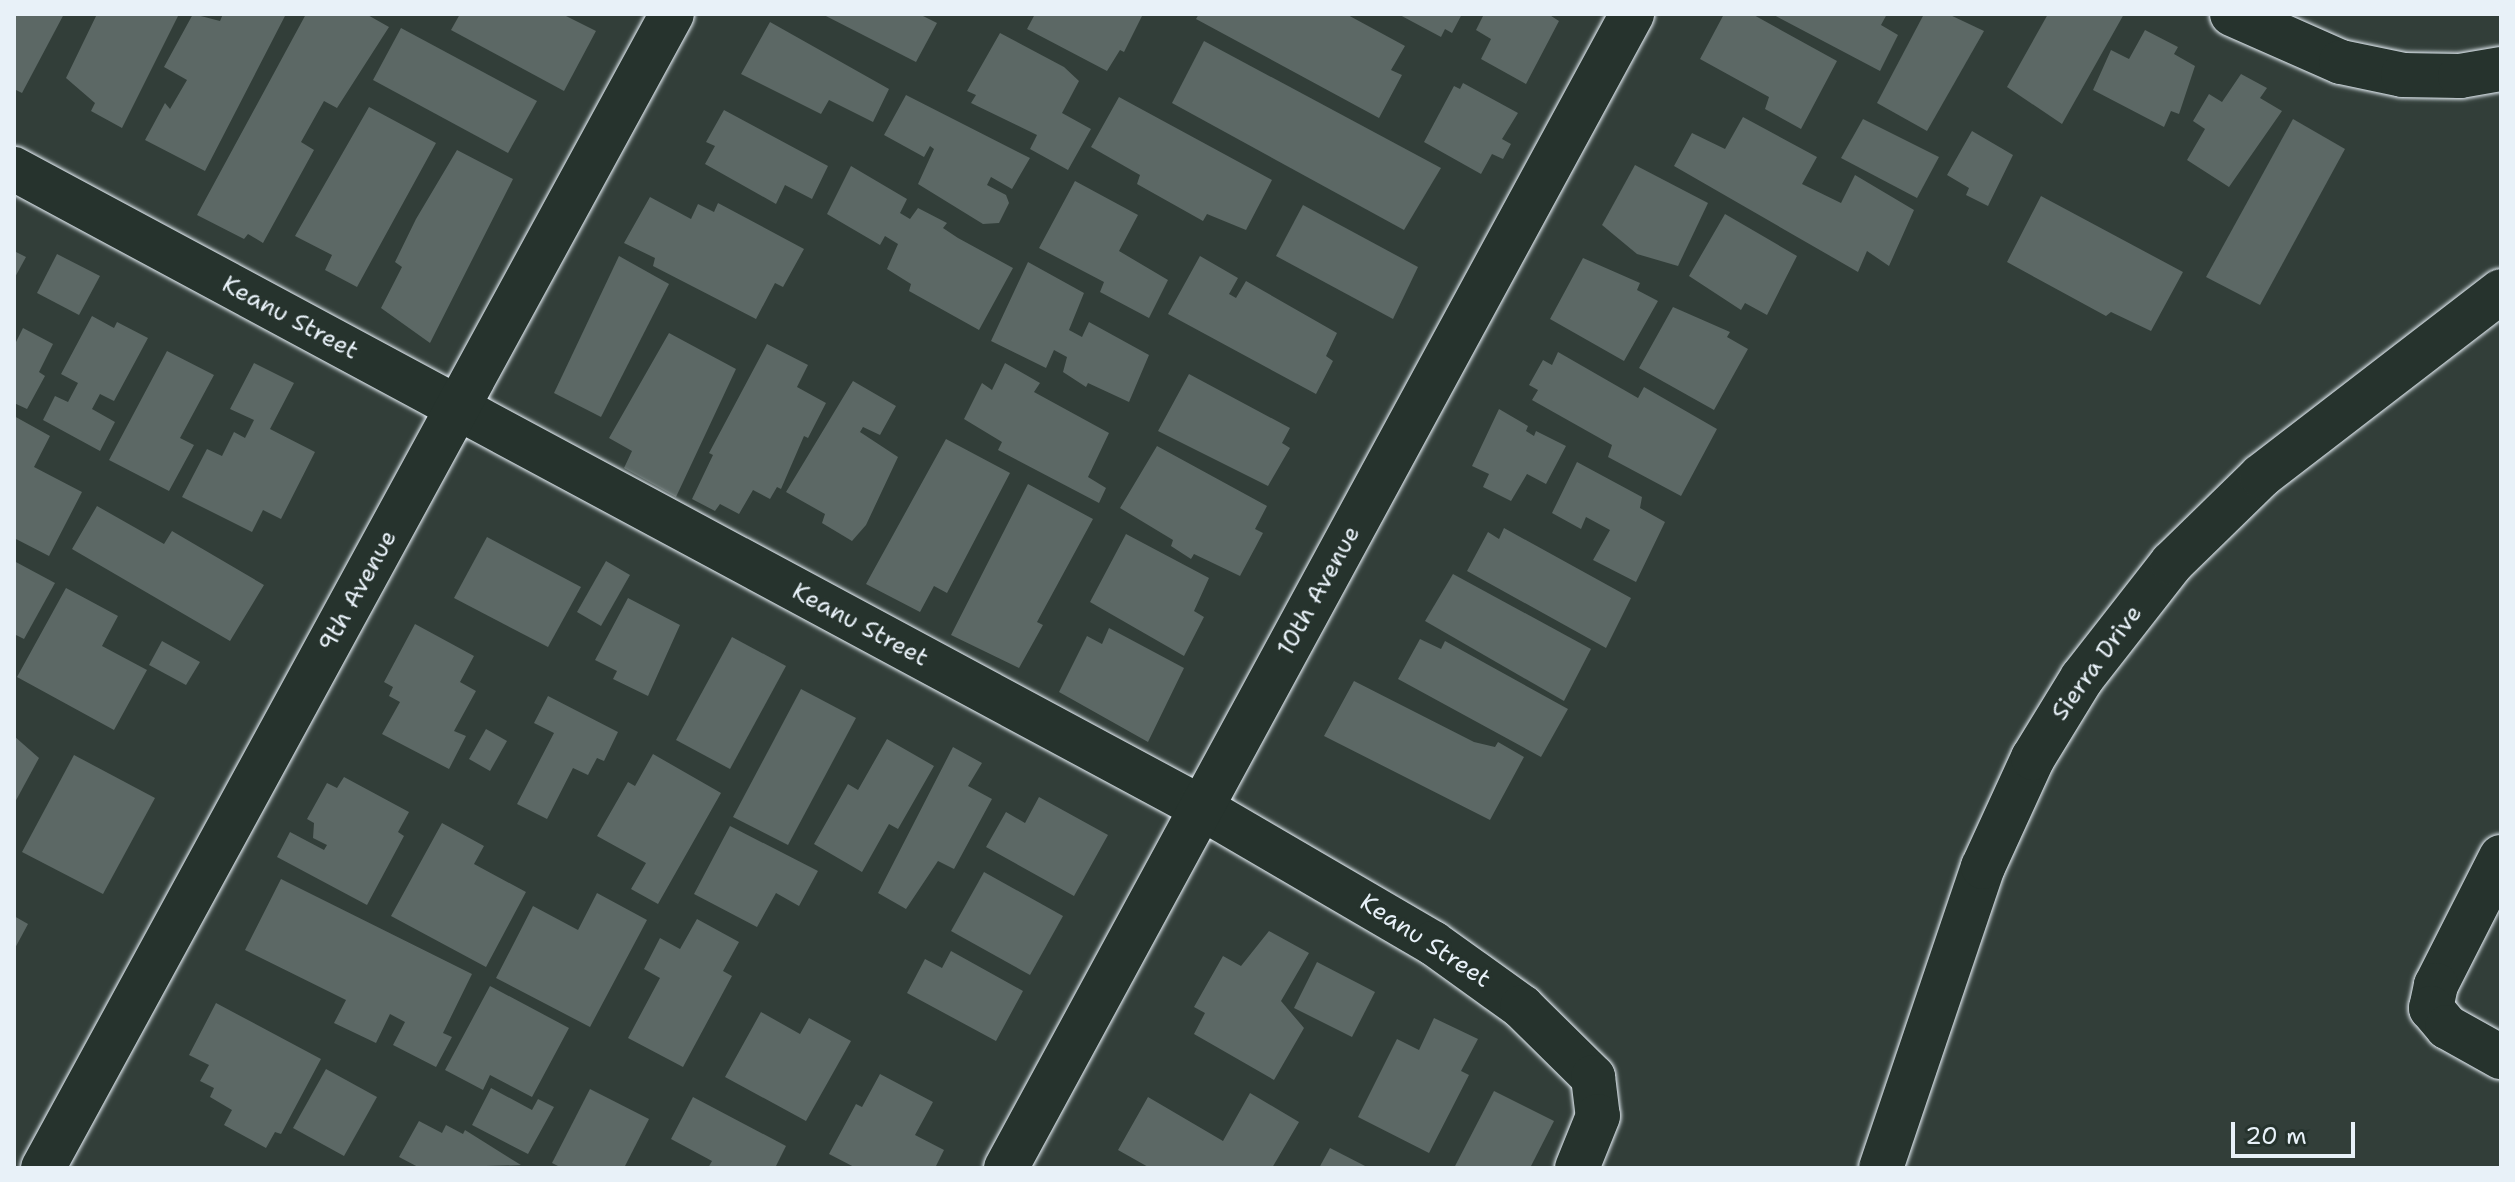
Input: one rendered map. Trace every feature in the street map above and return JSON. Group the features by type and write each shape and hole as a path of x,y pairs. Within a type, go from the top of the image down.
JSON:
{"street":[{"name":"9th Avenue","path":"43,1168 672,14"},
{"name":"10th Avenue","path":"1006,1168 1632,14"},
{"path":"2232,14 2341,62 2403,75 2460,76 2501,69"},
{"name":"Keanu Street","path":"14,169 1200,807 1433,943 1568,1047 1593,1077 1599,1099 1596,1127 1577,1168"},
{"name":"Sierra Drive","path":"1881,1168 1983,867 2033,758 2082,678 2172,563 2261,476 2501,291"},
{"path":"2501,857 2436,985 2431,1008 2447,1027 2501,1057"}],"building":[{"path":"14,14 64,14 22,93 14,89"},
{"path":"97,14 179,14 122,128 91,111 95,103 66,78"},
{"path":"193,14 220,21 223,14 286,14 205,171 145,140 165,103 170,109 187,80 164,67"},
{"path":"306,14 366,14 389,27 337,108 324,101 301,142 314,150 263,243 248,234 244,239 197,215"},
{"path":"460,14 562,14 596,31 564,91 451,30"},
{"path":"822,14 919,14 937,23 916,62"},
{"path":"1035,14 1143,14 1124,52 1120,50 1107,71 1027,29"},
{"path":"1199,14 1346,14 1405,46 1391,70 1402,75 1379,118 1196,19"},
{"path":"1398,14 1462,14 1452,33 1445,29 1441,37"},
{"path":"1484,14 1548,14 1559,21 1526,84 1481,59 1491,39 1476,30"},
{"path":"1724,14 1752,14 1837,61 1801,129 1765,109 1769,97 1700,59"},
{"path":"1772,14 1887,14 1881,25 1898,35 1880,71"},
{"path":"1924,14 1948,14 1984,31 1927,131 1877,103"},
{"path":"2048,14 2124,14 2062,124 2007,87"},
{"path":"770,22 889,89 873,122 829,100 821,114 741,74"},
{"path":"401,28 537,101 508,153 373,80"},
{"path":"2145,30 2178,47 2174,54 2195,66 2179,114 2171,111 2164,127 2093,90 2111,50 2129,59"},
{"path":"1000,33 1064,67 1079,81 1062,113 1091,129 1068,170 1030,149 1037,135 971,103 976,95 967,91"},
{"path":"1204,41 1441,168 1404,230 1172,103"},
{"path":"2241,74 2267,88 2260,98 2282,111 2229,187 2187,160 2205,129 2193,121 2209,94 2222,102"},
{"path":"1463,83 1518,113 1502,139 1511,144 1503,159 1492,154 1481,174 1424,142 1454,86 1460,89"},
{"path":"906,95 1030,158 1012,189 991,177 987,185 1006,195 1009,203 999,223 983,224 918,184 934,149 930,146 924,157 884,135"},
{"path":"1119,97 1272,180 1246,230 1207,214 1203,221 1137,184 1140,175 1091,147"},
{"path":"369,107 436,143 357,287 325,270 332,255 295,236"},
{"path":"724,110 828,166 812,199 785,185 776,204 705,164 715,146 706,142"},
{"path":"1743,117 1817,157 1802,184 1841,203 1855,175 1914,210 1889,266 1867,251 1858,272 1674,166 1692,133 1725,149"},
{"path":"1863,119 1939,157 1917,198 1841,158"},
{"path":"2293,119 2345,149 2260,305 2206,277"},
{"path":"1972,131 2013,155 1988,206 1966,195 1969,188 1947,175"},
{"path":"457,150 513,179 430,343 381,308 402,267 395,262 416,219"},
{"path":"1635,165 1708,203 1678,266 1637,254 1602,225"},
{"path":"851,166 907,199 900,213 910,219 918,208 947,223 943,228 958,238 1013,268 979,330 909,291 911,284 887,269 898,244 885,236 880,245 827,214"},
{"path":"1075,181 1138,215 1119,251 1168,280 1149,318 1100,292 1104,282 1039,248"},
{"path":"2041,196 2183,272 2151,331 2111,312 2106,316 2007,262"},
{"path":"650,197 691,219 698,204 714,212 718,203 804,249 783,287 775,283 756,319 653,266 655,258 624,243"},
{"path":"1303,205 1418,267 1393,319 1276,256"},
{"path":"1725,214 1797,256 1767,315 1745,303 1741,310 1689,276"},
{"path":"14,251 26,257 14,279"},
{"path":"57,254 100,276 79,315 37,293"},
{"path":"619,256 669,284 601,417 554,393"},
{"path":"1200,256 1238,278 1229,294 1236,298 1246,281 1337,333 1326,356 1333,361 1316,394 1168,314"},
{"path":"1583,258 1640,283 1637,290 1658,301 1624,361 1550,319"},
{"path":"1028,262 1084,293 1069,330 1082,337 1089,322 1149,355 1129,402 1088,383 1086,387 1063,372 1067,357 1054,350 1046,368 991,341"},
{"path":"1673,307 1730,332 1727,337 1748,349 1714,410 1639,368"},
{"path":"92,316 114,328 117,322 148,338 114,401 100,394 92,409 115,422 100,451 43,420 55,396 68,402 78,383 61,374"},
{"path":"23,328 53,344 39,372 45,376 27,409 14,403 14,346"},
{"path":"669,333 736,369 676,497 624,468 632,451 609,438"},
{"path":"767,344 808,365 797,387 826,403 808,438 804,436 781,489 777,487 770,499 753,490 739,514 720,504 715,511 692,499 713,455 709,453"},
{"path":"167,351 214,375 180,438 194,445 169,491 109,460"},
{"path":"1558,352 1638,398 1644,387 1717,429 1681,496 1608,457 1612,445 1532,400 1538,390 1529,385 1543,360 1552,365"},
{"path":"254,363 294,383 270,429 315,452 281,519 263,510 252,532 182,497 207,449 222,456 234,432 245,438 254,420 230,409"},
{"path":"1005,363 1040,383 1034,392 1109,433 1088,477 1106,488 1099,503 998,450 1002,442 964,419 982,383 992,390"},
{"path":"1189,374 1290,428 1282,443 1290,448 1268,486 1158,431"},
{"path":"853,381 896,406 880,435 863,427 860,432 898,457 866,525 852,541 822,523 825,514 786,492"},
{"path":"1499,409 1528,426 1526,431 1534,436 1536,431 1566,446 1546,484 1527,474 1511,501 1483,487 1489,474 1472,466"},
{"path":"14,416 50,436 34,467 82,492 49,556 14,538"},
{"path":"946,439 1010,473 947,593 934,586 920,612 866,584"},
{"path":"1157,446 1267,506 1255,529 1263,533 1240,576 1194,554 1191,559 1171,546 1173,540 1120,508"},
{"path":"1577,462 1642,497 1640,508 1665,522 1636,582 1593,560 1610,530 1586,517 1581,529 1552,513"},
{"path":"1028,484 1093,519 1037,622 1043,625 1019,668 951,635"},
{"path":"97,506 164,544 172,531 264,585 230,641 72,549"},
{"path":"1504,528 1631,598 1606,648 1467,571 1488,532 1499,539"},
{"path":"1126,534 1209,578 1194,611 1204,617 1184,656 1090,602"},
{"path":"487,537 581,587 548,647 454,598"},
{"path":"14,561 55,583 24,639 14,634"},
{"path":"606,561 630,575 601,626 577,612"},
{"path":"1453,574 1591,649 1564,701 1425,621"},
{"path":"66,588 118,616 102,646 147,670 114,730 17,677"},
{"path":"628,598 680,625 648,696 613,679 617,671 595,660"},
{"path":"415,624 474,656 460,682 476,691 454,731 466,736 449,769 382,734 400,702 389,696 393,687 384,682"},
{"path":"1109,628 1184,668 1148,742 1059,692 1087,636 1102,644"},
{"path":"732,637 786,666 730,769 676,740"},
{"path":"1420,639 1441,649 1445,641 1568,709 1541,757 1398,679"},
{"path":"162,641 200,662 186,685 149,665"},
{"path":"1354,681 1474,742 1495,747 1498,742 1524,757 1490,820 1324,736"},
{"path":"801,689 856,718 788,845 733,817"},
{"path":"548,696 618,732 604,761 597,758 588,775 573,768 547,819 517,804 554,733 534,723"},
{"path":"486,729 507,741 490,771 469,759"},
{"path":"14,736 39,758 14,804"},
{"path":"887,739 934,766 898,829 889,824 862,872 814,844 848,784 858,790"},
{"path":"953,747 982,763 968,786 992,799 954,869 938,861 906,909 878,893"},
{"path":"653,754 721,793 658,904 631,889 646,863 597,836 628,782 635,786"},
{"path":"74,755 155,798 103,894 22,852"},
{"path":"344,777 409,812 398,832 404,836 367,905 277,857 290,832 324,850 327,845 313,838 314,823 307,819 327,783 337,788"},
{"path":"1039,797 1108,835 1074,896 986,847 1006,812 1025,823"},
{"path":"442,823 484,846 474,864 526,892 486,967 391,916"},
{"path":"730,826 818,871 799,906 776,893 757,927 694,894"},
{"path":"984,872 1063,916 1030,975 951,931"},
{"path":"281,879 472,974 443,1033 452,1037 436,1067 393,1045 405,1022 390,1014 376,1043 334,1023 346,1000 245,950"},
{"path":"597,893 647,920 590,1027 496,978 533,906 578,930"},
{"path":"14,916 28,924 14,950"},
{"path":"697,919 739,942 723,971 732,976 683,1067 628,1038 660,978 644,969 660,938 680,949"},
{"path":"1269,931 1309,953 1281,1001 1304,1028 1274,1080 1194,1034 1205,1013 1194,1007 1223,956 1241,966"},
{"path":"951,951 1023,991 996,1041 907,993 925,959 942,968"},
{"path":"1317,962 1375,992 1352,1037 1294,1008"},
{"path":"490,986 569,1028 532,1097 490,1075 483,1090 445,1070"},
{"path":"216,1003 321,1059 281,1134 275,1132 266,1148 224,1125 232,1110 210,1097 214,1088 200,1081 209,1065 189,1055"},
{"path":"761,1012 800,1034 809,1018 851,1041 806,1121 725,1077"},
{"path":"1434,1018 1478,1039 1461,1071 1469,1075 1429,1153 1358,1117 1397,1039 1419,1050"},
{"path":"326,1069 377,1097 344,1156 293,1128"},
{"path":"880,1074 933,1102 915,1135 944,1150 935,1168 856,1168 829,1154 856,1104 862,1107"},
{"path":"491,1088 532,1110 538,1099 554,1107 528,1154 472,1125"},
{"path":"590,1089 649,1119 624,1168 562,1168 552,1163"},
{"path":"1494,1091 1554,1121 1530,1168 1454,1168"},
{"path":"1250,1093 1299,1122 1272,1168 1150,1168 1118,1150 1148,1097 1223,1141"},
{"path":"693,1097 786,1146 775,1168 708,1168 712,1161 671,1139"},
{"path":"419,1121 442,1133 446,1125 463,1134 465,1130 521,1165 420,1168 399,1157"},
{"path":"1330,1148 1369,1168 1319,1168"}]}
